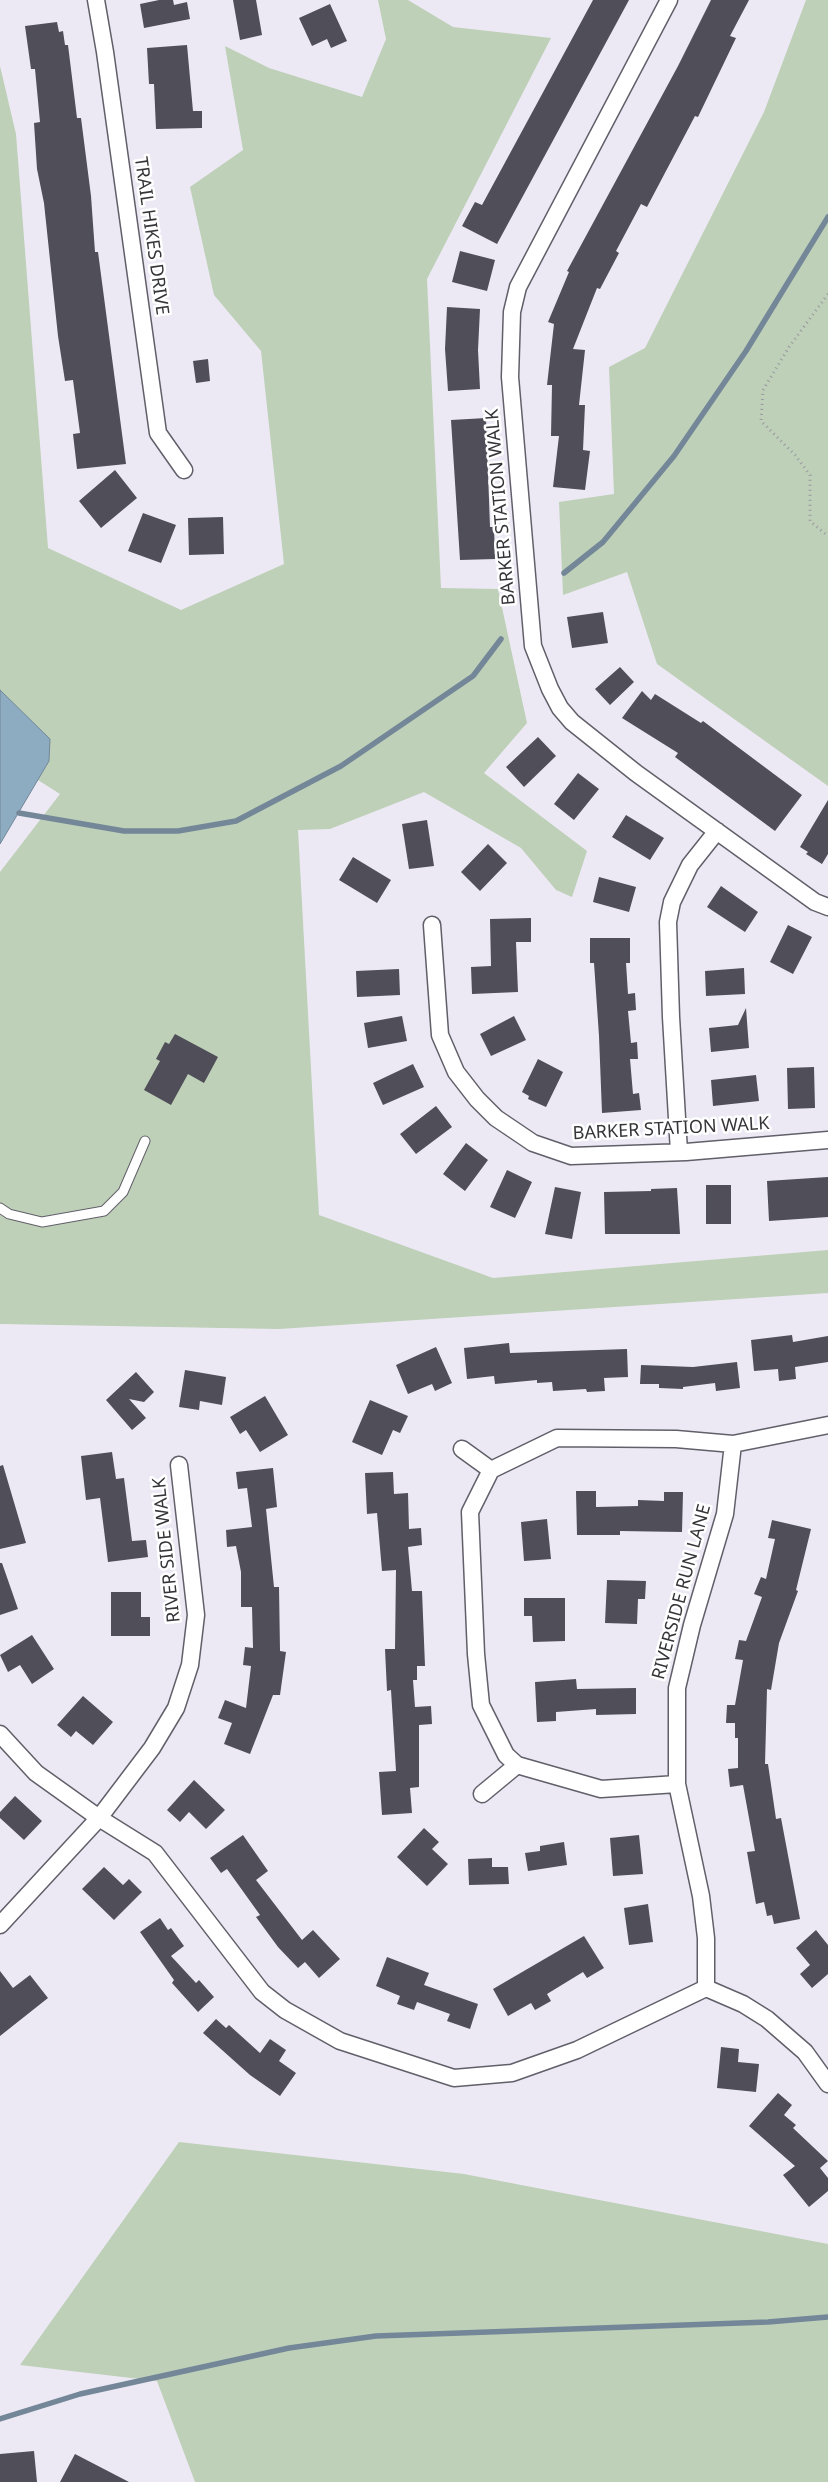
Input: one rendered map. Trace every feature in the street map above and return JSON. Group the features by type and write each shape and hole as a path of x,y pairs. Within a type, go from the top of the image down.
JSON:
{"street":[{"name":"TRAIL HIKES DRIVE","path":"96,0 105,52 158,433 184,470"},
{"name":"BARKER STATION WALK","path":"669,0 518,287 512,312 510,378 533,646 550,689 560,708 572,722 636,773 815,902 828,907"},
{"path":"679,1152 671,1017 668,922 672,902 690,865 717,831"},
{"name":"BARKER STATION WALK","path":"432,925 440,1035 456,1072 477,1099 496,1118 533,1143 571,1156 679,1152 828,1140"},
{"path":"676,1784 601,1789 517,1765 506,1755 481,1704 476,1654 470,1512 491,1470 557,1438 676,1439 733,1444 828,1425"},
{"name":"RIVERSIDE RUN LANE","path":"706,1988 706,1938 701,1896 676,1784 677,1688 692,1625 725,1514 733,1444"},
{"path":"462,1449 491,1470"},
{"name":"RIVER SIDE WALK","path":"0,1925 99,1818 152,1748 176,1708 190,1665 196,1615 179,1465"},
{"path":"0,1734 36,1772 99,1818 154,1853 262,1992 285,2010 340,2041 454,2078 512,2073 578,2050 706,1988 743,2004 767,2020 806,2052 828,2084"},
{"path":"482,1794 517,1765"}],"lane":[{"path":"0,1208 9,1214 42,1222 104,1210 123,1192 145,1141"}],"path":[{"path":"828,294 789,347 763,390 761,421 795,455 810,475 810,520 828,536"}],"green space":[{"path":"378,0 408,0 453,27 551,38 427,279 441,588 498,589 527,723 484,773 587,851 572,897 556,890 521,848 424,792 330,829 298,830 319,1215 493,1278 828,1250 828,1293 279,1329 0,1324 0,872 60,794 0,756 0,66 16,134 48,548 181,610 284,564 261,351 214,295 190,187 243,150 225,46 269,68 362,97 386,39"},
{"path":"806,0 828,0 828,786 657,664 627,572 563,595 559,502 614,494 609,367 645,348 764,112"},
{"path":"179,2142 464,2174 828,2244 828,2482 195,2482 157,2381 20,2365"}],"water":[{"path":"0,690 50,739 49,761 0,844"}],"building":[{"path":"159,0 173,0 174,5 187,2 190,19 144,28 140,4"},
{"path":"233,0 256,0 262,35 240,40"},
{"path":"593,0 629,0 497,244 462,226 475,202 482,205"},
{"path":"711,0 749,0 730,36 736,38 698,117 695,116 647,207 641,204 616,251 619,253 600,289 597,288 573,349 585,350 579,405 585,405 583,450 590,451 585,490 553,487 559,436 551,436 552,385 547,385 554,324 548,322 569,272 567,271 678,66"},
{"path":"330,4 347,41 331,48 327,39 312,46 299,18"},
{"path":"57,22 59,32 63,31 65,45 68,45 77,118 81,118 91,196 95,252 98,252 126,464 77,469 73,434 80,433 73,380 65,381 58,336 44,203 37,169 34,123 40,122 35,69 31,69 25,26"},
{"path":"187,45 193,111 202,111 202,128 156,129 154,84 149,84 147,48"},
{"path":"460,251 495,260 487,291 452,282"},
{"path":"447,307 480,309 478,350 480,389 448,391 445,349"},
{"path":"208,359 210,381 196,383 193,361"},
{"path":"486,418 490,527 494,527 495,559 460,560 451,420"},
{"path":"115,470 137,498 101,528 79,501"},
{"path":"143,513 176,525 161,563 128,551"},
{"path":"223,517 224,554 189,555 188,518"},
{"path":"603,612 608,643 572,648 567,617"},
{"path":"620,667 634,682 610,705 595,689"},
{"path":"642,691 651,700 655,694 701,723 703,721 802,795 775,831 675,757 678,753 622,718"},
{"path":"538,737 556,756 524,787 506,767"},
{"path":"578,773 599,789 574,820 554,804"},
{"path":"828,800 828,854 822,864 806,854 808,852 800,847"},
{"path":"626,815 664,838 650,860 612,837"},
{"path":"427,820 434,866 409,869 402,824"},
{"path":"488,844 507,863 480,891 461,872"},
{"path":"353,857 391,880 377,903 339,880"},
{"path":"599,877 636,887 629,912 593,902"},
{"path":"721,886 758,912 745,932 707,907"},
{"path":"531,918 531,942 516,942 518,992 472,994 471,967 491,966 490,919"},
{"path":"788,925 812,937 793,974 770,962"},
{"path":"590,938 630,938 630,963 626,963 628,994 635,993 636,1010 628,1011 631,1043 637,1042 638,1059 630,1059 633,1094 639,1093 641,1110 602,1113 594,963 590,963"},
{"path":"744,968 745,994 706,996 705,971"},
{"path":"399,969 400,995 357,997 356,971"},
{"path":"746,1008 749,1048 711,1052 709,1028 738,1025"},
{"path":"402,1016 407,1041 368,1048 364,1023"},
{"path":"514,1016 526,1040 491,1056 480,1034"},
{"path":"175,1034 218,1057 204,1083 188,1074 171,1105 144,1090 160,1061 156,1059 165,1042 169,1044"},
{"path":"538,1059 563,1072 546,1107 528,1099 529,1096 522,1092"},
{"path":"413,1064 424,1087 383,1105 373,1083"},
{"path":"814,1067 815,1108 788,1109 787,1068"},
{"path":"756,1075 759,1101 713,1106 711,1080"},
{"path":"436,1106 452,1127 416,1154 400,1134"},
{"path":"466,1143 488,1160 465,1191 443,1174"},
{"path":"507,1170 532,1182 515,1218 490,1207"},
{"path":"828,1177 828,1217 769,1221 767,1181"},
{"path":"706,1185 731,1185 731,1224 706,1224"},
{"path":"555,1187 581,1192 572,1239 545,1234"},
{"path":"677,1188 680,1234 605,1234 604,1192 651,1191 651,1189"},
{"path":"792,1335 793,1342 828,1336 828,1362 795,1367 796,1379 779,1381 778,1369 754,1371 751,1340"},
{"path":"509,1343 510,1353 627,1349 628,1377 604,1378 605,1391 587,1392 586,1389 553,1391 552,1382 537,1383 537,1380 495,1384 494,1376 467,1379 464,1348"},
{"path":"436,1347 452,1383 435,1391 432,1384 408,1394 396,1365"},
{"path":"737,1362 740,1388 716,1391 715,1383 683,1387 683,1389 659,1388 659,1384 640,1384 641,1365 693,1367"},
{"path":"185,1370 226,1377 222,1405 200,1401 199,1410 179,1407"},
{"path":"136,1372 154,1392 144,1402 129,1399 146,1418 132,1430 106,1400"},
{"path":"265,1396 288,1435 260,1452 246,1430 240,1434 230,1417"},
{"path":"370,1400 408,1416 400,1433 393,1430 382,1455 352,1442"},
{"path":"112,1452 116,1479 124,1478 132,1541 146,1540 148,1557 108,1562 100,1498 86,1500 81,1456"},
{"path":"3,1465 26,1543 0,1549 0,1466"},
{"path":"273,1468 277,1507 266,1509 274,1587 279,1587 280,1651 286,1652 280,1695 273,1695 250,1754 224,1744 232,1723 218,1718 225,1700 246,1708 251,1666 243,1665 245,1647 253,1648 252,1607 241,1607 241,1572 236,1546 227,1547 226,1530 252,1527 247,1488 238,1489 236,1472"},
{"path":"393,1472 394,1494 408,1493 409,1529 421,1528 422,1545 408,1547 412,1591 422,1591 425,1666 417,1666 417,1680 413,1680 415,1707 431,1706 432,1724 419,1725 419,1787 410,1788 412,1813 382,1815 379,1772 396,1771 391,1690 387,1691 385,1649 395,1649 396,1570 382,1571 377,1513 367,1514 365,1473"},
{"path":"576,1491 596,1491 596,1507 638,1506 638,1500 664,1501 664,1492 683,1492 682,1532 620,1531 620,1535 577,1535"},
{"path":"547,1519 551,1559 524,1561 521,1522"},
{"path":"772,1520 811,1529 796,1590 798,1591 779,1643 771,1690 767,1689 765,1764 768,1764 776,1819 781,1818 800,1919 774,1924 772,1915 767,1916 764,1902 756,1904 747,1852 755,1851 743,1785 730,1787 728,1769 738,1768 738,1738 735,1738 735,1723 726,1723 727,1705 735,1705 743,1660 735,1659 739,1640 746,1641 762,1597 754,1594 761,1577 766,1579 775,1539 768,1538"},
{"path":"0,1563 2,1563 18,1609 0,1615"},
{"path":"607,1580 646,1581 645,1599 638,1599 637,1624 605,1623"},
{"path":"111,1592 141,1592 141,1617 150,1617 150,1636 111,1636"},
{"path":"524,1598 565,1598 565,1641 533,1642 532,1616 524,1616"},
{"path":"32,1635 54,1669 32,1684 20,1665 8,1672 0,1655"},
{"path":"576,1679 577,1689 636,1688 636,1714 596,1715 596,1709 556,1712 556,1721 537,1722 535,1682"},
{"path":"83,1696 113,1722 93,1745 76,1731 71,1737 57,1725"},
{"path":"194,1780 225,1810 206,1829 189,1812 180,1822 167,1810"},
{"path":"15,1796 42,1821 24,1840 0,1818 0,1812"},
{"path":"424,1828 439,1842 432,1849 448,1864 427,1886 397,1857"},
{"path":"243,1835 268,1871 256,1880 302,1940 313,1930 340,1959 319,1978 305,1962 298,1968 278,1947 256,1917 260,1915 227,1869 221,1873 210,1858"},
{"path":"639,1835 643,1874 613,1876 610,1838"},
{"path":"564,1842 567,1865 528,1871 525,1853 540,1851 540,1846"},
{"path":"492,1858 492,1867 508,1867 509,1884 469,1885 468,1859"},
{"path":"104,1867 123,1885 129,1879 142,1892 114,1920 82,1889"},
{"path":"648,1904 653,1942 629,1945 624,1908"},
{"path":"160,1918 168,1930 171,1928 184,1946 171,1956 196,1983 199,1980 214,1997 198,2012 172,1983 174,1980 140,1932"},
{"path":"816,1930 828,1945 828,1974 812,1988 800,1974 810,1965 796,1948"},
{"path":"584,1936 604,1968 587,1978 583,1972 547,1994 551,2001 535,2010 531,2003 508,2016 493,1989"},
{"path":"387,1957 429,1973 424,1985 478,2004 470,2029 447,2021 450,2014 417,2002 414,2010 397,2004 400,1996 376,1986"},
{"path":"0,1971 13,1988 30,1975 48,1998 0,2036"},
{"path":"216,2019 226,2028 229,2025 260,2053 270,2039 286,2050 279,2061 296,2073 280,2096 250,2075 203,2033"},
{"path":"721,2047 739,2049 738,2062 759,2064 756,2092 717,2088"},
{"path":"778,2093 792,2105 784,2115 796,2125 793,2128 828,2161 820,2168 828,2178 828,2191 809,2207 783,2175 795,2166 749,2126"},
{"path":"34,2451 37,2482 0,2482 0,2454"},
{"path":"75,2454 129,2482 60,2482"}],"waterway":[{"path":"564,573 603,542 674,456 746,351 828,217"},
{"path":"19,813 124,831 178,831 236,821 341,766 473,676 501,639"},
{"path":"0,2419 80,2394 289,2348 376,2336 768,2322 828,2317"}]}
